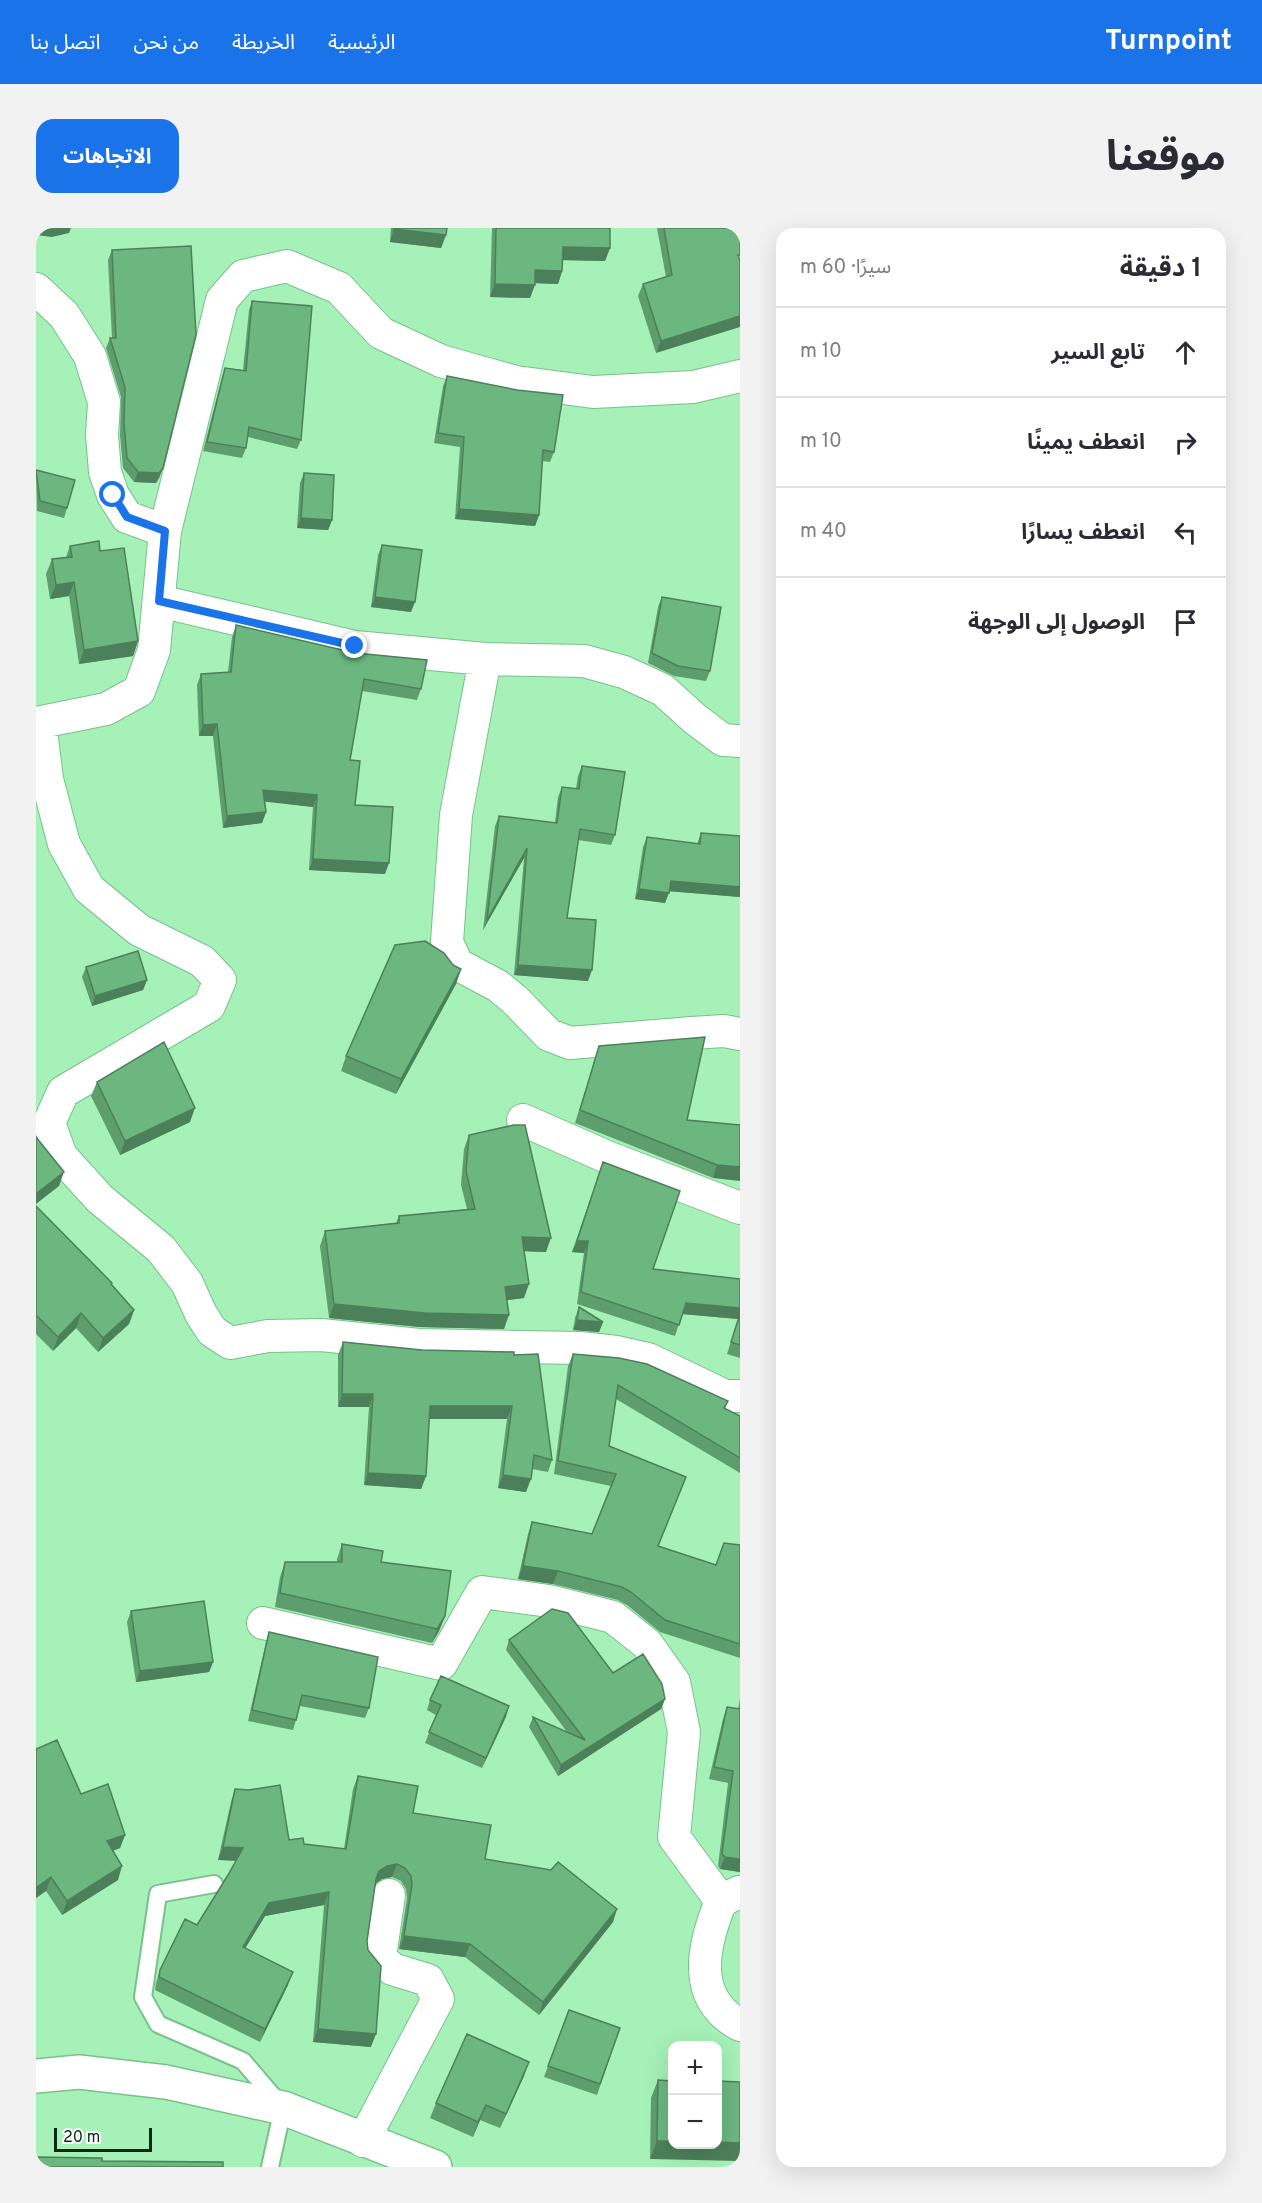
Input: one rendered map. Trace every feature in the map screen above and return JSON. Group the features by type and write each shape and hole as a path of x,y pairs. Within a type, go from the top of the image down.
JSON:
{"main road":[{"path":"36,2076 79,2072 166,2082 283,2108 435,2167"}],"street":[{"path":"740,376 693,387 593,392 516,382 441,361 381,333 339,288 287,266 243,276 222,300 165,531 154,650 138,691 106,709 38,723 47,779 64,844 89,889 139,930 202,961 220,980 209,1006 63,1092 42,1126 61,1156 100,1200 161,1250 187,1283 201,1314 212,1331 230,1343 268,1336 321,1335 419,1345 580,1348 618,1352 648,1359 725,1396 740,1396"},
{"path":"36,289 64,315 90,356 104,402 102,435 105,472 113,495 127,517 165,531"},
{"path":"159,601 355,646 485,659 584,661 624,672 663,690 723,740 740,741"},
{"path":"485,659 456,815 447,942 457,964 498,986 549,1035 570,1043 703,1032 724,1031 740,1034"},
{"path":"523,1120 607,1157 740,1208"},
{"path":"263,1623 441,1664 482,1592 549,1601 613,1617 647,1644 674,1682 684,1732 674,1837 730,1896 712,1924 704,1960 706,1990 726,2018 740,2025"},
{"path":"363,2140 438,1999 428,1980 392,1969 380,1957 389,1895"}],"lane":[{"path":"214,1884 158,1894 143,1996 158,2024 243,2061 283,2108 270,2167"}],"building":[{"path":"394,228 447,228 446,235"},
{"path":"496,228 610,228 610,248 563,247 562,271 535,270 535,285 495,284"},
{"path":"664,228 740,228 740,255 738,255 740,261 740,316 661,341 643,284 672,275"},
{"path":"191,246 196,335 163,468 159,473 138,472 127,458 124,424 125,387 110,338 116,338 112,250"},
{"path":"252,301 312,306 301,440 249,427 246,448 207,442 225,368 246,371"},
{"path":"447,376 517,390 563,395 554,452 543,450 539,515 459,509 464,437 438,433"},
{"path":"36,470 75,480 67,508 40,501"},
{"path":"304,473 334,475 332,520 301,518"},
{"path":"99,541 100,551 124,548 138,641 84,650 74,582 56,585 52,559 72,557 70,546"},
{"path":"382,545 422,550 415,602 375,597"},
{"path":"662,597 721,607 710,671 678,666 652,653"},
{"path":"236,625 355,653 427,660 421,689 364,679 350,760 360,761 355,805 393,807 389,863 313,859 317,795 263,790 266,812 227,816 217,724 203,725 201,674 231,672"},
{"path":"582,766 625,772 615,835 580,829 567,918 596,920 592,970 518,965 527,848 487,920 499,816 557,823 562,787 579,789"},
{"path":"701,833 740,836 740,887 671,881 669,893 639,889 647,837 700,844"},
{"path":"425,941 444,953 453,965 461,969 401,1079 346,1056 395,945"},
{"path":"138,951 147,980 95,996 86,967"},
{"path":"705,1037 687,1120 740,1125 740,1167 717,1165 580,1110 599,1046"},
{"path":"164,1042 195,1108 125,1141 97,1082"},
{"path":"514,1125 525,1125 551,1238 522,1237 529,1284 505,1287 509,1315 425,1313 334,1304 325,1231 399,1223 399,1216 475,1209 466,1171 469,1135"},
{"path":"36,1137 64,1172 36,1194"},
{"path":"603,1162 680,1191 653,1269 740,1279 740,1308 686,1303 679,1325 581,1292 588,1241 577,1241"},
{"path":"36,1206 112,1283 134,1310 103,1338 81,1313 58,1337 36,1315"},
{"path":"579,1307 603,1322 577,1320"},
{"path":"740,1314 740,1345 731,1342"},
{"path":"343,1342 422,1350 514,1352 514,1355 538,1354 552,1460 534,1455 531,1479 503,1475 512,1406 430,1406 426,1476 368,1473 373,1394 342,1394"},
{"path":"573,1354 619,1358 647,1364 728,1401 724,1408 740,1416 740,1458 618,1385 609,1446 686,1477 658,1546 716,1565 724,1543 740,1545 740,1644 665,1620 622,1587 558,1571 523,1566 532,1522 592,1534 616,1474 558,1461"},
{"path":"342,1544 383,1551 381,1562 451,1571 445,1616 437,1629 280,1593 285,1562 342,1562"},
{"path":"204,1601 213,1662 140,1671 131,1611"},
{"path":"552,1609 568,1613 613,1673 643,1654 662,1684 665,1699 561,1765 533,1717 585,1740 509,1640"},
{"path":"269,1632 378,1657 369,1708 302,1695 296,1720 252,1710"},
{"path":"441,1676 509,1706 486,1758 429,1732 441,1705 430,1700"},
{"path":"727,1707 740,1709 740,1859 725,1857 722,1854 733,1771 714,1767"},
{"path":"57,1740 81,1794 108,1784 125,1835 107,1841 122,1866 67,1901 51,1877 36,1888 36,1749"},
{"path":"358,1776 418,1786 413,1813 491,1825 485,1859 551,1870 558,1862 617,1909 543,2002 470,1944 404,1936 412,1885 411,1876 405,1868 397,1864 379,1871 367,1941 368,1950 381,1966 376,2034 318,2029 329,1892 269,1903 243,1947 293,1972 265,2029 159,1977 160,1970 185,1919 197,1925 243,1848 223,1847 235,1789 249,1790 280,1785 289,1840 303,1838 304,1844 346,1849"},
{"path":"569,2010 620,2028 600,2084 548,2066"},
{"path":"467,2034 529,2062 506,2114 486,2105 478,2122 436,2103"},
{"path":"658,2080 668,2081 668,2141 657,2141"},
{"path":"722,2081 740,2082 740,2143 722,2142"},
{"path":"36,2157 102,2158 102,2161 223,2162 223,2167 36,2167"}],"route":[{"path":"113,495 127,517 165,531 159,601 355,646"}]}
